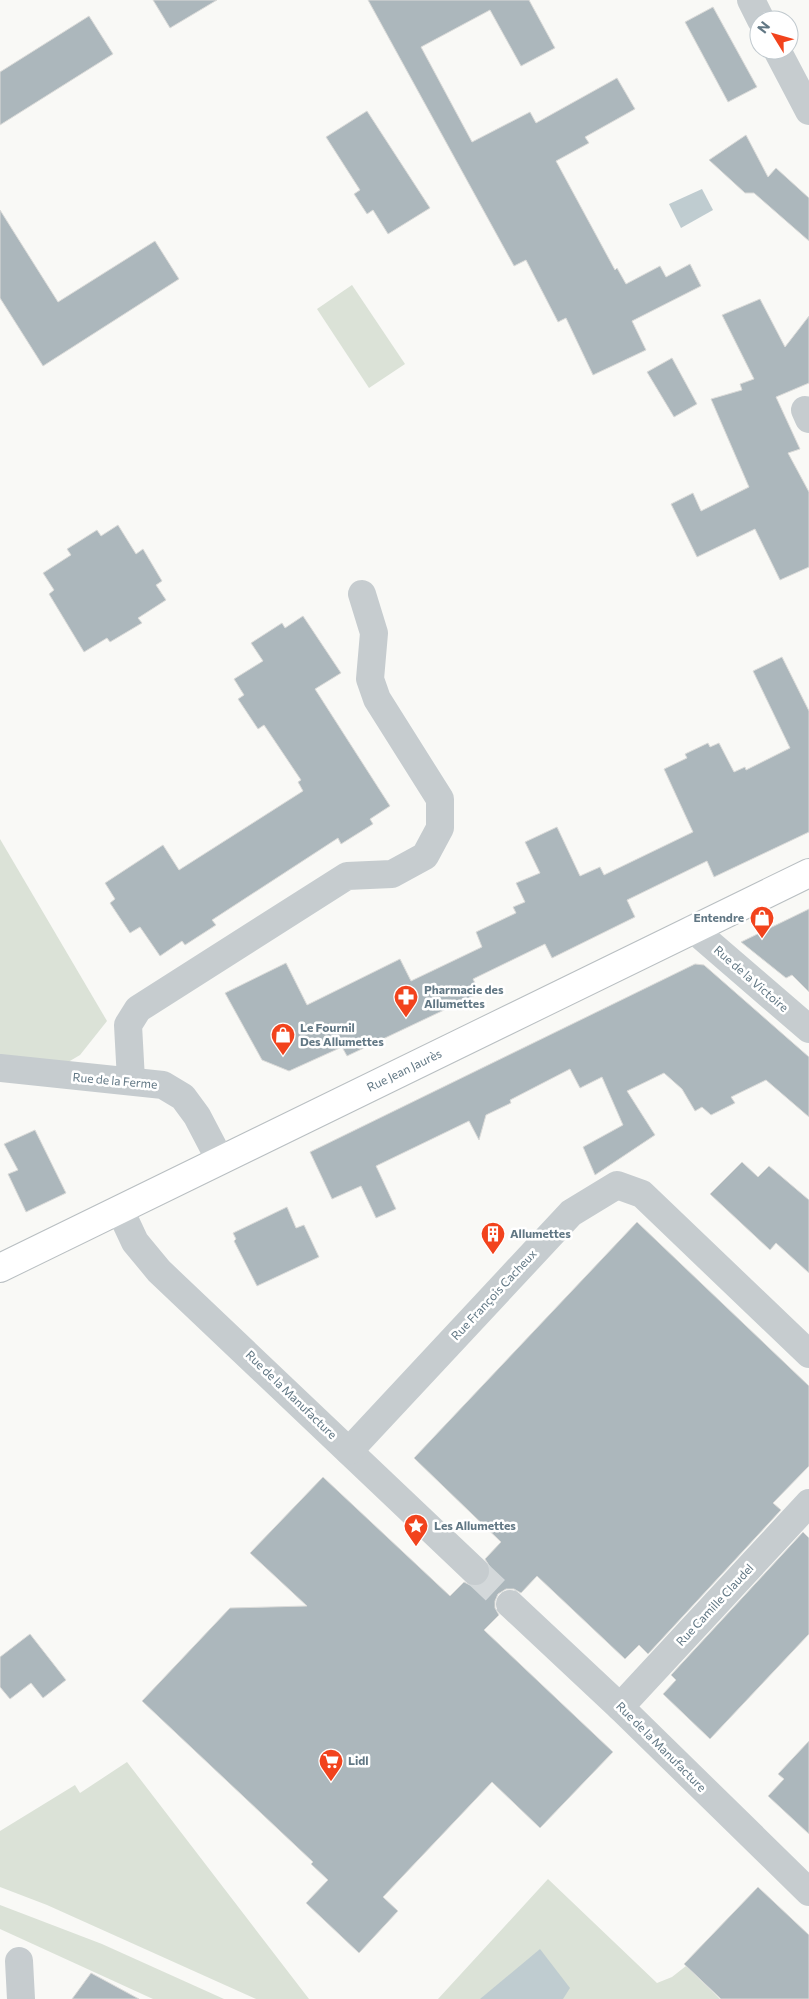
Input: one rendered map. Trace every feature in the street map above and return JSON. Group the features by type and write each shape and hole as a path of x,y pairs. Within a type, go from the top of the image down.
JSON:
{"main road":[{"name":"Rue Jean Jaurès","path":"0,1268 809,873"}],"street":[{"path":"782,60 809,111"},
{"path":"131,1080 128,1025 138,1009 347,876 392,874 425,856 440,828 440,799 377,699 370,679 374,633 362,594"},
{"name":"Rue de la Victoire","path":"693,929 809,1028"},
{"name":"Rue de la Ferme","path":"0,1068 90,1078 131,1080 163,1085 183,1098 197,1116 220,1160"},
{"name":"Rue François Cacheux","path":"349,1451 571,1213 617,1185 642,1194 809,1354"},
{"name":"Rue de la Manufacture","path":"120,1210 135,1242 159,1271 475,1571"},
{"name":"Rue Camille Claudel","path":"620,1707 809,1503"},
{"name":"Rue de la Manufacture","path":"510,1604 620,1707 809,1892"},
{"path":"19,1961 21,1999"}],"shaded area":[{"path":"702,189 713,210 681,228 669,204"},
{"path":"352,285 405,364 369,388 317,309"},
{"path":"0,839 107,1021 80,1055 58,1068 0,1060"},
{"path":"127,1762 309,1999 256,1999 47,1905 0,1887 0,1831 75,1785 80,1793"},
{"path":"548,1879 657,1983 672,1977 686,1966 720,1999 438,1999"},
{"path":"0,1905 102,1944 224,1999 153,1999 0,1929"},
{"path":"540,1949 570,1988 563,1999 480,1999"}],"building":[{"path":"153,0 217,0 170,28"},
{"path":"368,0 529,0 555,48 521,66 490,10 421,47 472,142 530,112 536,123 617,78 635,109 585,137 589,143 556,161 615,270 617,268 626,284 660,266 666,277 690,264 701,286 632,321 646,350 593,375 566,318 558,322 526,260 514,266"},
{"path":"713,7 757,87 728,102 685,22"},
{"path":"89,16 113,54 0,125 0,72"},
{"path":"367,111 430,208 388,234 373,210 367,214 354,194 360,190 326,137"},
{"path":"746,135 768,177 776,168 809,198 809,241 754,193 745,193 709,160"},
{"path":"0,210 58,302 155,241 179,279 43,366 0,298"},
{"path":"760,299 785,347 809,316 809,383 776,397 800,449 788,453 809,492 809,567 780,580 755,529 697,557 671,504 693,493 701,511 749,487 711,399 742,390 740,384 754,379 722,315"},
{"path":"672,358 697,404 674,417 647,372"},
{"path":"118,525 136,554 143,549 162,581 156,585 166,600 138,618 142,623 110,642 107,638 84,652 49,594 54,590 43,573 71,555 67,549 97,530 101,536"},
{"path":"303,616 341,673 315,689 390,806 370,819 373,824 341,844 338,838 212,920 216,925 185,945 182,941 160,956 140,927 130,933 110,903 115,899 105,883 163,845 179,870 303,791 298,782 301,780 264,725 258,729 238,699 244,695 234,679 263,661 251,643 282,623 285,628"},
{"path":"782,657 809,711 809,832 714,877 707,861 627,900 635,917 552,958 545,944 473,979 480,993 347,1056 342,1047 289,1071 262,1060 225,993 286,963 307,1005 400,959 411,981 482,947 476,932 516,913 513,907 525,902 516,883 540,873 525,842 557,827 580,876 600,867 604,875 693,832 664,769 687,758 685,754 708,743 710,747 719,743 734,772 745,767 746,770 790,748 753,671"},
{"path":"809,909 809,992 792,975 786,978 741,942"},
{"path":"695,964 704,965 809,1057 809,1117 766,1080 731,1097 735,1103 711,1115 702,1107 695,1111 682,1089 664,1073 627,1091 655,1135 595,1175 583,1147 623,1125 602,1077 580,1088 570,1069 510,1100 511,1103 486,1115 479,1140 469,1121 376,1166 396,1209 376,1218 361,1186 332,1199 310,1152"},
{"path":"35,1130 66,1193 26,1212 8,1174 18,1170 4,1144"},
{"path":"742,1162 758,1177 769,1166 809,1200 809,1273 776,1243 770,1250 710,1194"},
{"path":"287,1207 296,1228 304,1225 319,1257 257,1286 234,1241 236,1239 233,1233"},
{"path":"637,1222 809,1386 809,1466 773,1503 781,1510 648,1654 639,1645 625,1659 537,1576 521,1593 514,1589 506,1589 498,1594 495,1608 499,1615 484,1630 613,1752 540,1828 492,1782 383,1897 398,1911 359,1953 306,1903 328,1880 311,1864 313,1862 142,1701 230,1608 307,1606 250,1553 323,1477 450,1596 464,1582 472,1586 480,1586 486,1582 490,1575 490,1567 485,1559 501,1542 414,1458"},
{"path":"803,1532 809,1538 809,1634 710,1739 663,1694 676,1680 671,1675"},
{"path":"30,1634 66,1680 43,1698 31,1683 10,1699 0,1687 0,1657"},
{"path":"809,1741 809,1834 768,1796 784,1779 778,1774"},
{"path":"758,1887 809,1935 809,1999 721,1999 684,1964"},
{"path":"91,1973 139,1999 72,1999"}],"tunnel":[{"path":"475,1571 510,1604"}],"place":[{"name":"Entendre","path":"762,939"},
{"name":"Pharmacie des Allumettes","path":"406,1018"},
{"name":"Le Fournil Des Allumettes","path":"283,1056"},
{"name":"Allumettes","path":"493,1255"},
{"name":"Les Allumettes","path":"416,1547"},
{"name":"Lidl","path":"331,1782"}]}
